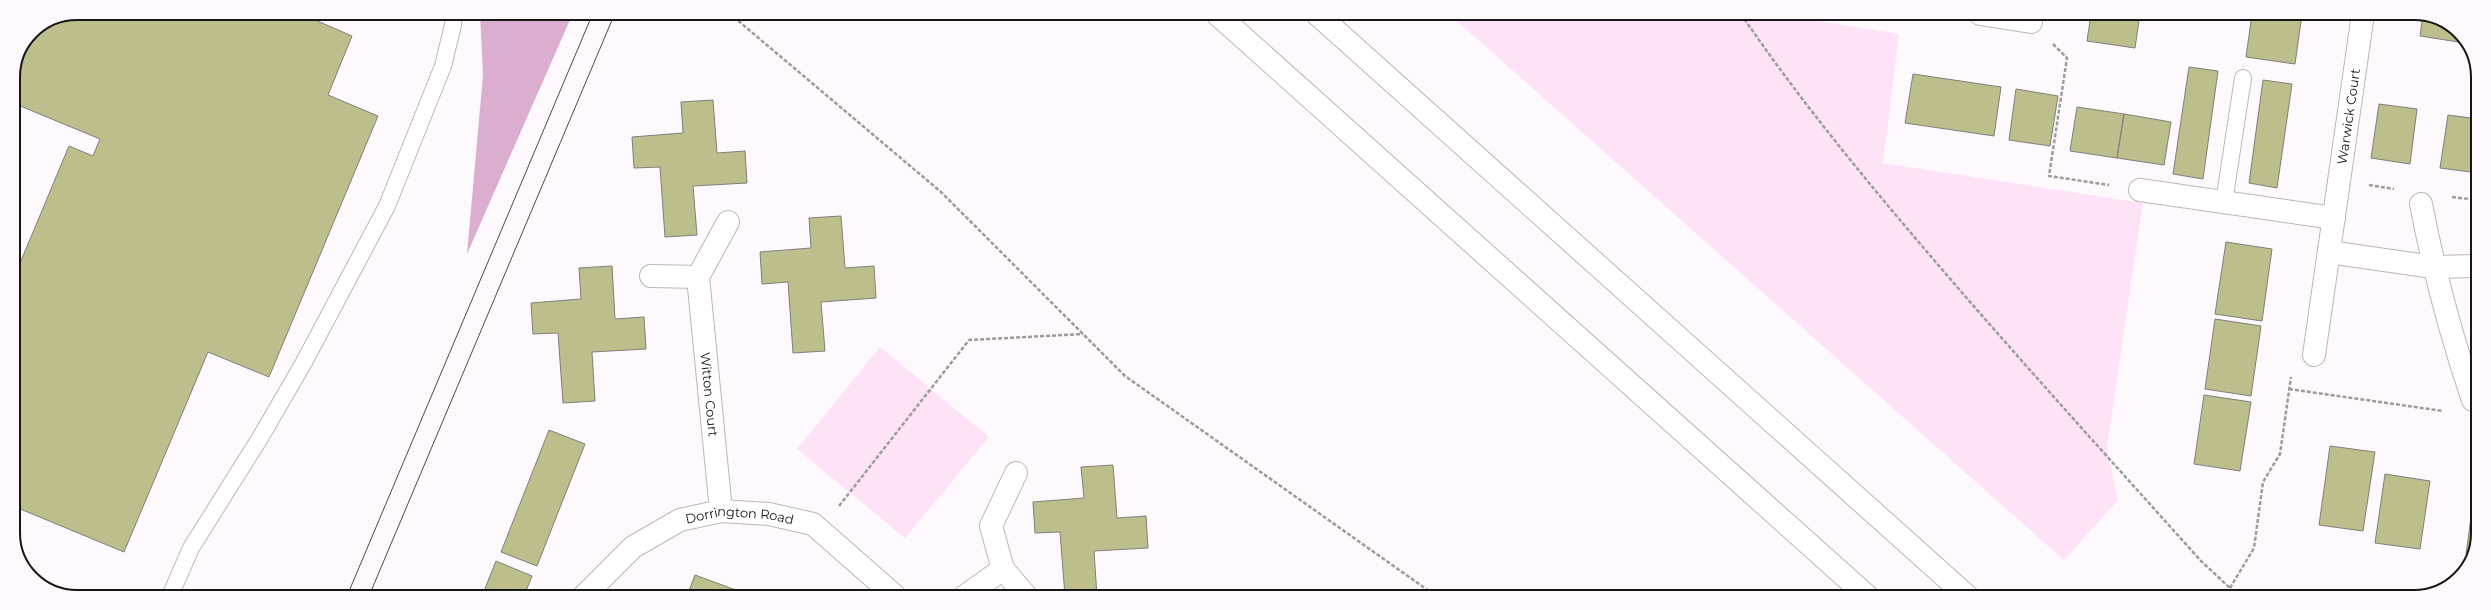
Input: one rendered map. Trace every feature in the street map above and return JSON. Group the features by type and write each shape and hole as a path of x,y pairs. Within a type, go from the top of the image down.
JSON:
{"main road":[{"path":"1224,20 1860,590"},
{"path":"1324,20 1960,590"},
{"name":"Warwick Court","path":"2314,355 2362,20"},
{"path":"2140,190 2334,218"},
{"path":"2421,204 2433,267 2451,334 2471,394"},
{"path":"651,276 698,277 728,222"},
{"path":"2329,252 2433,267 2471,266"},
{"name":"Witton Court","path":"698,277 721,511"},
{"path":"1016,473 991,526 1003,569 1021,590"},
{"name":"Dorrington Road","path":"590,590 633,547 680,520 721,511 769,514 813,524 888,590"},
{"path":"973,590 1003,569"}],"lane":[{"path":"173,590 191,548 260,438 299,371 387,206 443,66 454,20"},
{"path":"2224,202 2243,78"}],"path":[{"path":"737,20 941,192 1125,376 1428,590"},
{"path":"1745,20 1768,55 1872,187 2016,357 2201,561 2230,588 2254,548 2263,482 2280,454 2295,352 2314,355"},
{"path":"2034,20 2067,58 2049,176 2140,190"},
{"path":"820,530 969,340 1084,334"},
{"path":"2289,389 2445,411"}],"shaded area":[{"path":"480,20 570,20 467,254 483,75"},
{"path":"1456,20 1814,20 1899,34 1883,163 2143,203 2107,448 2118,500 2064,560"},
{"path":"880,347 989,437 905,538 797,449"}],"building":[{"path":"77,20 315,20 352,36 328,95 378,116 269,377 208,352 124,552 20,509 20,263 69,146 93,156 100,139 20,106 20,77 24,55 37,37 55,24"},
{"path":"2090,20 2139,20 2135,48 2087,41"},
{"path":"2251,20 2301,20 2295,64 2246,57"},
{"path":"2422,21 2425,21 2432,23 2452,34 2459,42 2420,36"},
{"path":"2189,67 2218,71 2203,179 2173,174"},
{"path":"1913,74 2001,87 1994,136 1905,123"},
{"path":"2263,80 2292,84 2277,188 2249,183"},
{"path":"2016,89 2058,96 2050,146 2009,140"},
{"path":"713,100 717,153 745,151 747,183 693,186 697,235 665,237 660,167 634,168 632,137 683,133 681,102"},
{"path":"2379,104 2417,109 2410,164 2371,158"},
{"path":"2077,107 2124,114 2117,158 2070,151"},
{"path":"2124,114 2171,122 2164,165 2117,158"},
{"path":"2448,115 2471,118 2471,172 2440,168"},
{"path":"841,216 845,268 874,266 876,298 821,302 825,351 793,353 788,282 762,284 760,252 811,248 809,218"},
{"path":"2226,242 2272,249 2262,321 2215,314"},
{"path":"612,266 615,319 644,317 646,349 592,352 595,401 563,403 558,333 533,334 531,303 581,299 579,268"},
{"path":"2215,319 2261,326 2251,396 2205,389"},
{"path":"2204,395 2251,402 2240,471 2194,464"},
{"path":"549,430 585,444 537,566 501,552"},
{"path":"2330,446 2375,452 2363,531 2319,525"},
{"path":"1113,465 1117,518 1146,516 1148,548 1094,551 1097,590 1065,590 1060,532 1035,533 1033,502 1084,498 1081,467"},
{"path":"2385,474 2430,481 2420,549 2375,543"},
{"path":"2471,518 2470,544 2467,554 2466,554"},
{"path":"496,561 532,576 526,590 484,590"},
{"path":"695,575 736,590 689,590"}],"tram line":[{"path":"350,590 590,20"},
{"path":"372,590 612,20"}]}
